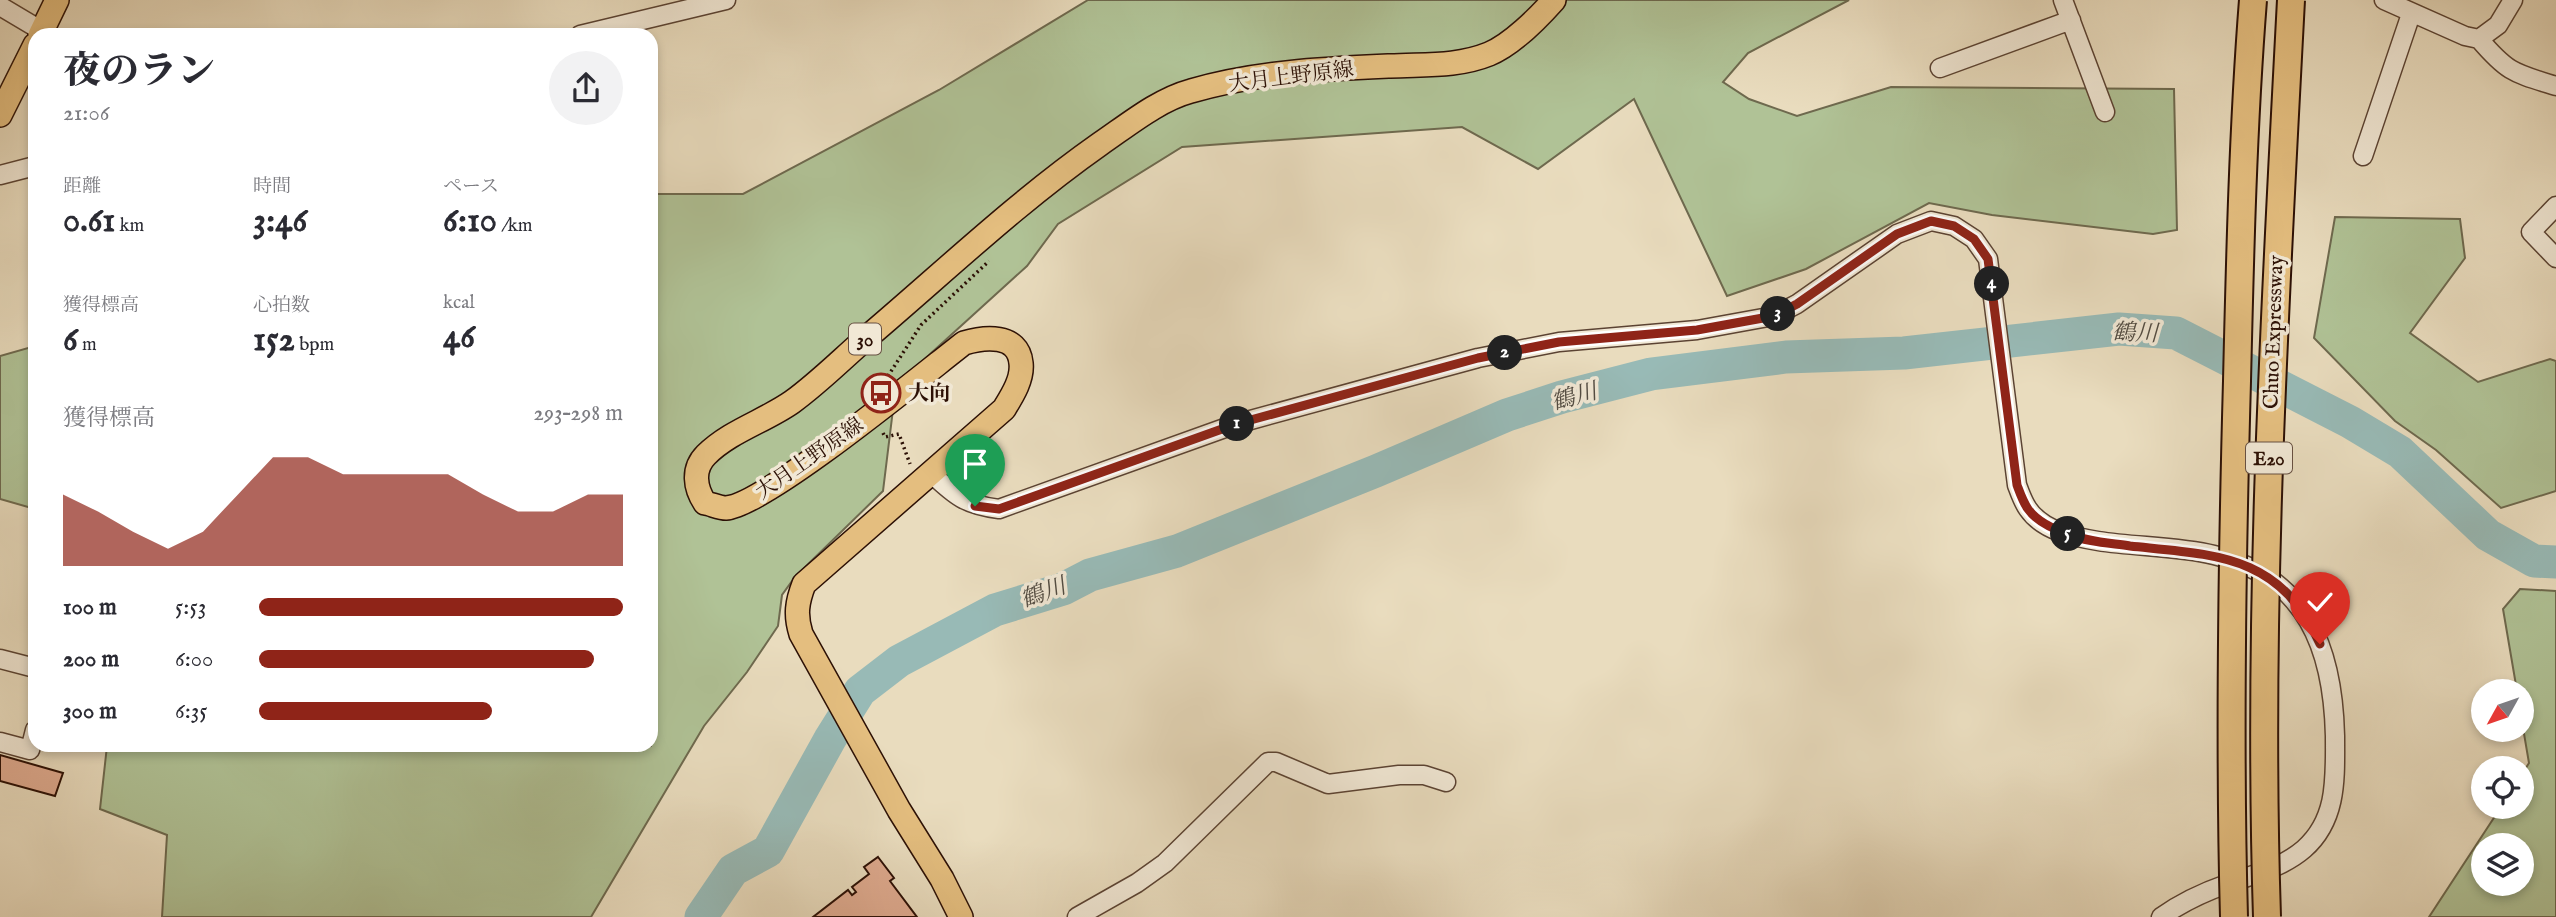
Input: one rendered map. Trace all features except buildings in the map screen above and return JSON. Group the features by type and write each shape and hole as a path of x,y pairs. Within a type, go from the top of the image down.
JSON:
{"highway":[{"name":"Chuo Expressway","path":"2234,917 2230,693 2234,488 2245,132 2253,0"},
{"name":"Chuo Expressway","path":"2267,917 2264,814 2270,411 2291,0"}],"main road":[{"path":"43,28 57,0"},
{"name":"大月上野原線","path":"961,917 942,879 899,810 801,634 796,619 797,603 804,584 1004,409 1017,386 1022,363 1017,351 1001,338 982,337 964,344 821,452 753,499 726,508 705,503 697,490 696,475 704,457 727,439 792,402 1024,202 1084,155 1164,102 1189,91 1255,76 1389,66 1449,65 1472,60 1493,52 1534,21 1554,0"},
{"path":"0,116 28,59"}],"street":[{"path":"609,28 726,0"},
{"path":"2063,0 2105,112"},
{"path":"2384,0 2411,14 2479,39 2497,61 2512,72 2556,86"},
{"path":"2479,39 2498,25 2514,0"},
{"path":"0,6 28,28"},
{"path":"2363,156 2411,14"},
{"path":"1940,68 2071,20"},
{"path":"0,175 28,168"},
{"path":"2556,206 2531,232 2556,258"},
{"path":"925,479 975,506 999,509 1236,424 1478,358 1559,342 1697,330 1774,316 1797,304 1897,234 1931,221 1954,226 1974,239 1988,259 2017,485 2028,510 2050,528 2078,538 2213,555 2251,566 2292,598 2309,619 2330,673 2334,700 2335,784 2333,802 2322,827 2305,848 2282,865 2212,890 2161,917"},
{"path":"0,659 28,666"},
{"path":"0,742 28,749"},
{"path":"1077,917 1137,883 1165,863 1268,762 1276,762 1328,784 1399,775 1424,775 1446,782"}],"path":[{"path":"886,378 921,325 998,252"},
{"path":"883,434 886,438 899,434 925,479"}],"green space":[{"path":"1088,0 1849,0 1748,53 1723,82 1749,99 1797,116 1891,87 2174,89 2177,230 2153,234 1992,215 1929,203 1806,269 1727,296 1634,99 1538,169 1462,127 1182,147 1058,224 1027,266 896,385 883,491 795,577 782,595 778,626 747,672 704,726 591,917 162,917 167,835 100,809 106,752 658,752 658,194 743,194 939,90"},
{"path":"2335,217 2460,219 2465,258 2410,333 2478,382 2550,359 2556,361 2556,491 2501,508 2436,450 2395,421 2314,338"},
{"path":"28,348 28,507 0,499 0,356"},
{"path":"2520,589 2556,591 2556,917 2429,917 2471,853 2471,896 2534,896 2534,833 2484,833 2493,819 2534,819 2534,756 2528,756 2525,742 2534,742 2534,679 2515,679 2503,609"}],"waterway":[{"name":"鶴川","path":"701,917 733,870 768,851 860,691 899,661 995,610 1063,589 1090,575 1177,551 1507,415 1562,397 1651,374 1786,357 1904,353 2119,329 2176,333 2350,422 2400,452 2488,535 2534,561 2556,562"}],"place":[{"name":"大向","path":"881,393"}],"route":[{"path":"975,506 999,509 1236,424 1478,358 1559,342 1697,330 1774,316 1797,304 1897,234 1931,221 1954,226 1974,239 1988,259 2017,485 2028,510 2050,528 2078,538 2213,555 2251,566 2292,598 2309,619 2320,644"}]}
